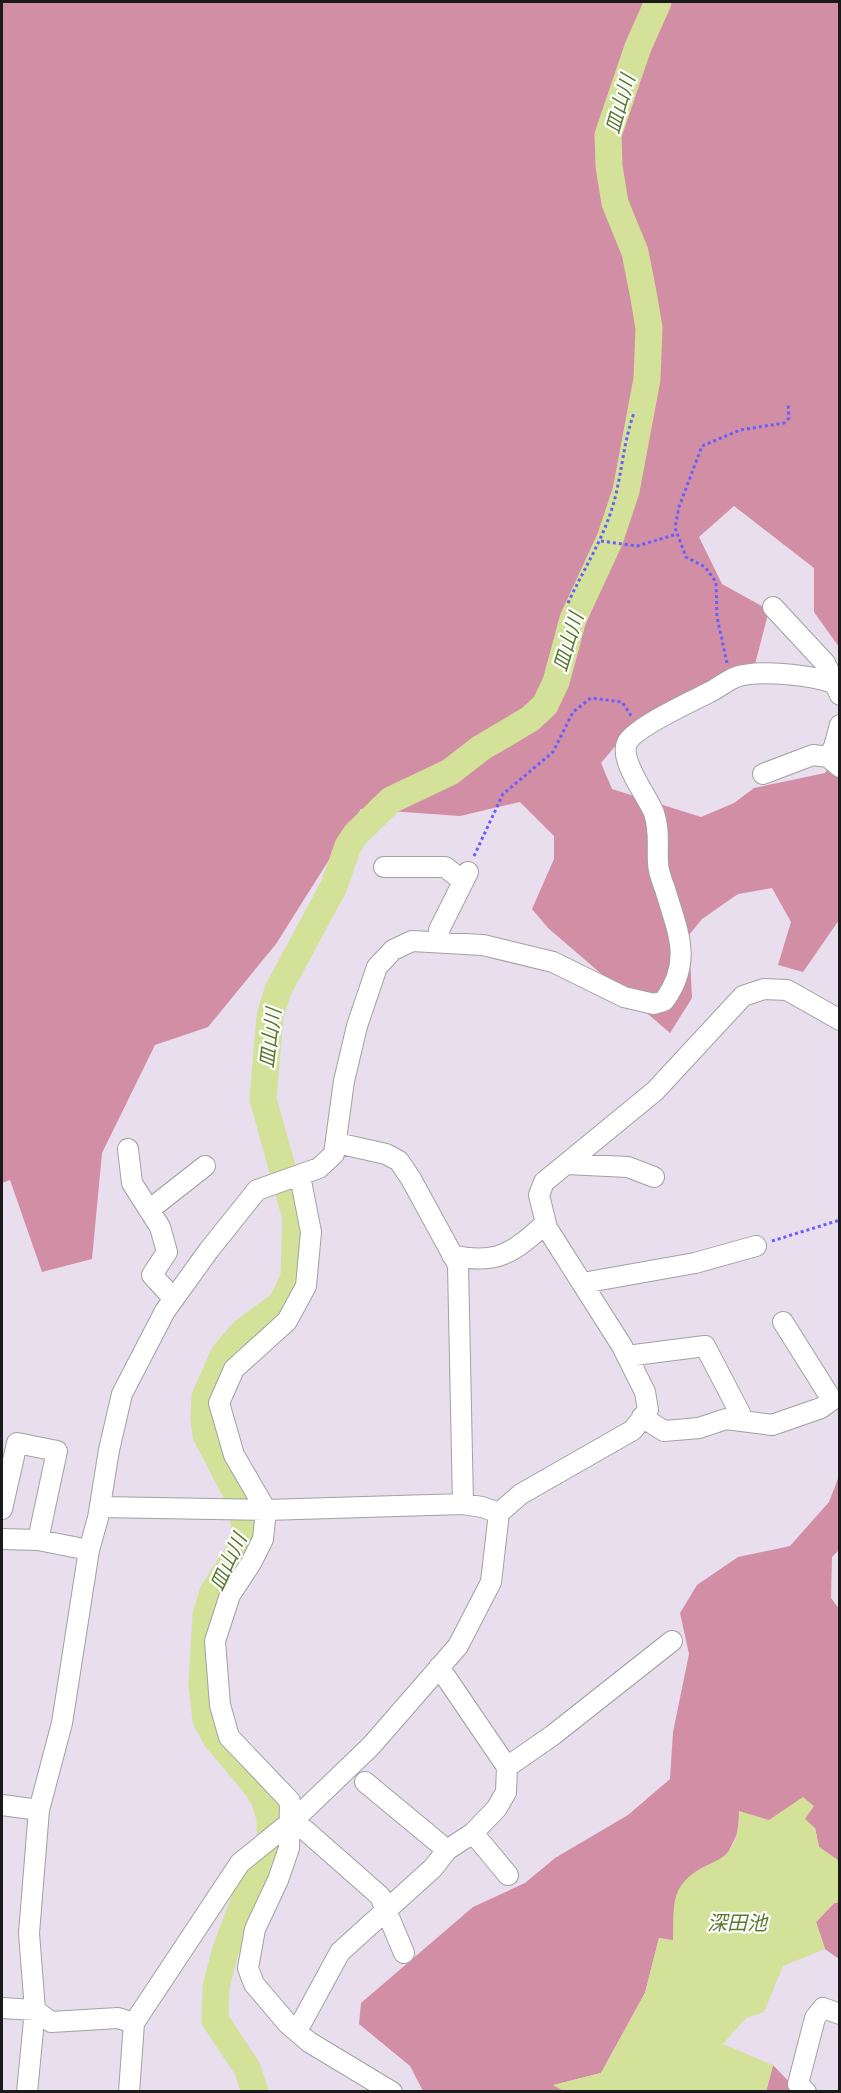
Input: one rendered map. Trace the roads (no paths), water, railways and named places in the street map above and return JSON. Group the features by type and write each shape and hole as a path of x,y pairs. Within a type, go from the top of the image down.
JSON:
{"street":[{"path":"773,607 825,663 838,688"},
{"path":"27,2091 35,2010 29,1933 39,1810 62,1723 89,1550 100,1507 122,1394 174,1299 257,1190 319,1168 334,1154 344,1081 357,1026 377,967 393,951 412,941 483,945 553,962 624,997 654,1004 664,1001 680,975 680,945 658,864 658,826 626,755 626,744 638,732 736,677 760,675 819,677 838,688"},
{"path":"763,774 813,756 834,762 834,747 840,725"},
{"path":"384,867 445,867 466,876 439,930 440,941"},
{"path":"129,2091 134,2023 240,1863 289,1823 372,1746 458,1646 486,1597 491,1582 499,1513 521,1494 633,1430 648,1410 645,1392 627,1356 546,1222 539,1195 544,1182 655,1091 743,996 764,989 787,990 840,1020"},
{"path":"337,1143 386,1154 399,1161 458,1264 463,1504"},
{"path":"128,1149 132,1183 160,1227 167,1252 152,1275 174,1299"},
{"path":"567,1164 628,1167 654,1177"},
{"path":"149,1210 205,1166"},
{"path":"300,1176 311,1232 306,1286 287,1321 234,1369 219,1403 234,1455 266,1510 263,1539 251,1563 230,1595 215,1641 219,1695 229,1737 290,1801 288,1848 278,1880 255,1929 248,1968 254,1984 297,2031 328,2054 392,2091"},
{"path":"452,1255 490,1259 508,1253 523,1244 546,1222"},
{"path":"583,1282 695,1263 756,1246"},
{"path":"642,1417 664,1431 699,1428 726,1419 772,1425 821,1408 832,1400 783,1322"},
{"path":"627,1356 705,1346 740,1413 740,1421"},
{"path":"2,1509 17,1443 57,1451 38,1540"},
{"path":"100,1507 266,1510 463,1504 499,1513"},
{"path":"2,1539 38,1540 89,1550"},
{"path":"507,1767 553,1735 672,1641"},
{"path":"297,2031 340,1952 434,1868 447,1850 473,1833 497,1808 506,1792 507,1767 440,1667"},
{"path":"364,1782 447,1850"},
{"path":"2,1805 39,1810"},
{"path":"289,1823 305,1830 380,1896 388,1909 404,1953"},
{"path":"473,1833 508,1875"},
{"path":"2,2008 35,2010 51,2022 118,2018 134,2023"},
{"path":"806,2091 798,2084 815,2018 824,2008 840,2014"}],"water":[{"name":"深田池","path":"803,1797 814,1806 805,1819 815,1828 819,1847 839,1861 839,1902 834,1903 816,1922 825,1949 783,1966 764,2012 746,2018 723,2044 773,2065 766,2091 565,2092 553,2085 601,2073 645,1993 659,1938 673,1940 674,1905 678,1891 700,1869 727,1853 733,1845 737,1831 739,1811 769,1820"}],"waterway":[{"name":"皿山川","path":"255,2092 247,2068 215,2020 216,1987 225,1952 246,1896 271,1857 270,1818 264,1799 257,1787 215,1737 206,1720 202,1685 206,1615 213,1592 240,1550 246,1534 240,1500 206,1435 204,1418 205,1397 224,1354 243,1332 282,1303 294,1277 296,1218 263,1099 270,1016 278,990 334,886 348,846 356,834 391,800 450,772 481,748 530,719 545,705 556,682 573,619 610,539 626,491 647,379 649,328 635,252 615,203 609,166 608,135 638,47 658,2"}]}
